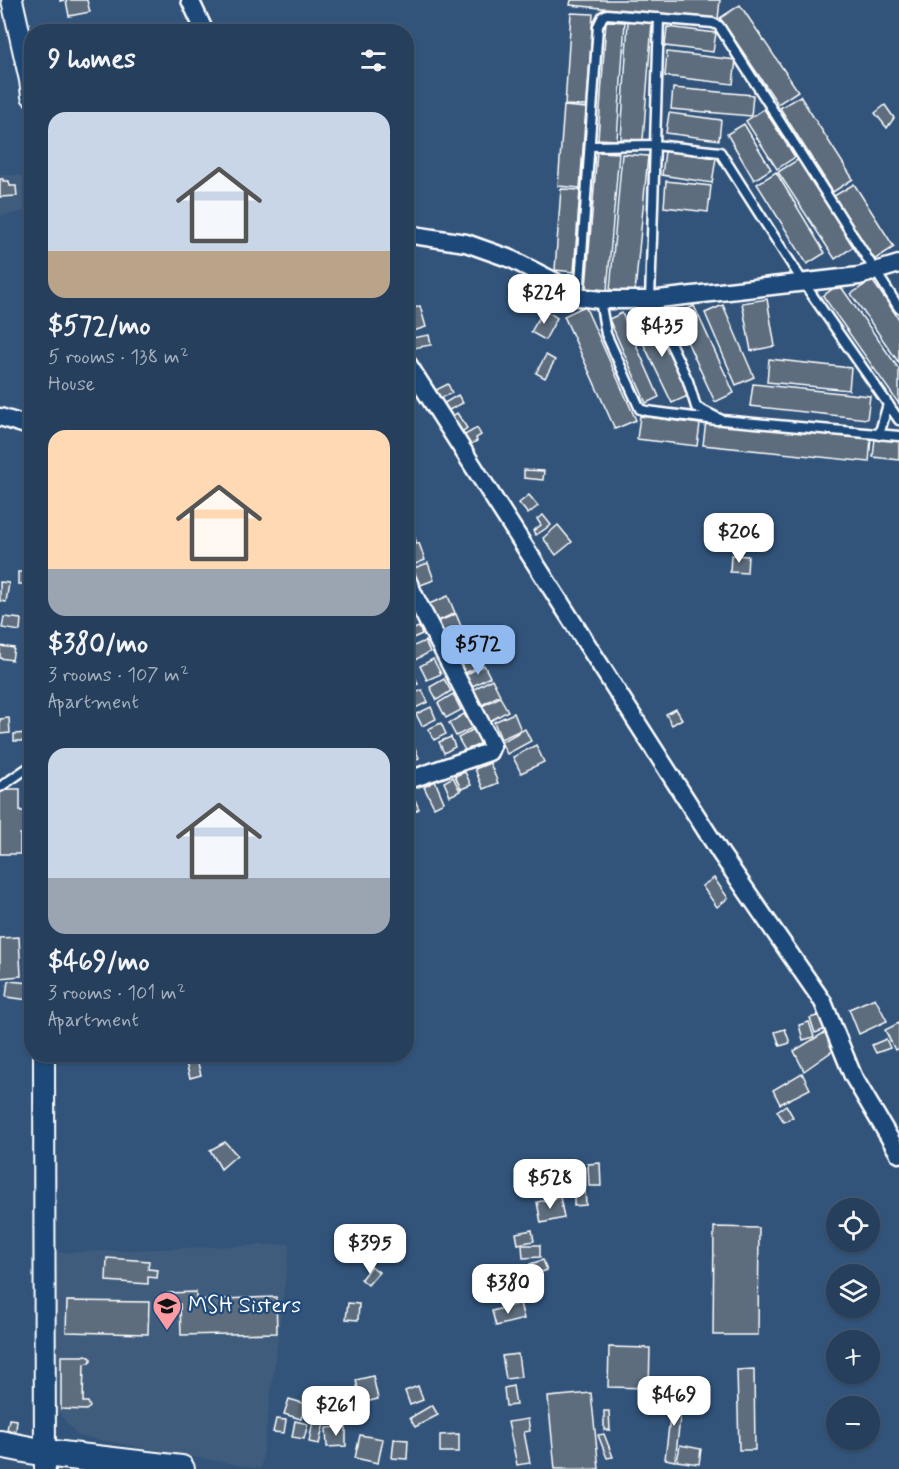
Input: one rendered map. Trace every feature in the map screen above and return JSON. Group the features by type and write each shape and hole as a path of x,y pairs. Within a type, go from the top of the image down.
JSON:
{"main road":[{"path":"0,1444 45,1461 181,1469"}],"street":[{"path":"12,0 24,53"},
{"path":"190,0 201,24"},
{"path":"414,235 466,243 511,259 579,297 600,300 650,300 859,276 899,264"},
{"path":"414,374 721,854 823,1002 853,1076 899,1154"},
{"path":"0,417 24,424"},
{"path":"414,603 492,745 489,752 414,778"},
{"path":"44,1062 45,1461"}],"lane":[{"path":"579,297 598,26 603,16 607,14 712,23 719,26 899,308"},
{"path":"659,18 650,300 688,381 696,407 722,420"},
{"path":"590,146 654,145 720,152 803,282 899,420"},
{"path":"600,300 606,334 640,409 722,420 899,436"},
{"path":"879,435 888,404"},
{"path":"0,787 24,770"}],"shaded area":[{"path":"0,174 24,176 24,211 0,216"},
{"name":"MSH Sisters","path":"290,1244 261,1469 78,1436 57,1411 54,1253"}],"building":[{"path":"66,0 87,0 90,12 69,16"},
{"path":"571,0 720,0 718,19 570,5"},
{"path":"740,5 798,91 778,104 720,18"},
{"path":"571,13 593,14 587,106 565,105"},
{"path":"606,21 625,22 617,140 598,139"},
{"path":"628,21 652,23 643,140 621,139"},
{"path":"667,27 716,33 713,52 665,46"},
{"path":"667,52 736,60 733,84 665,76"},
{"path":"673,88 753,95 751,116 671,109"},
{"path":"800,96 853,179 833,192 780,108"},
{"path":"885,105 894,118 887,128 875,113"},
{"path":"564,106 586,108 580,188 558,186"},
{"path":"764,109 795,157 777,169 746,121"},
{"path":"669,113 721,120 719,140 666,133"},
{"path":"744,124 771,169 754,180 727,134"},
{"path":"665,151 716,158 712,183 662,175"},
{"path":"597,152 619,153 607,290 586,288"},
{"path":"622,154 648,156 635,292 610,290"},
{"path":"799,159 855,246 835,259 778,172"},
{"path":"776,172 825,253 807,264 757,184"},
{"path":"0,179 9,181 10,186 16,186 17,196 0,197"},
{"path":"666,181 711,186 708,212 664,207"},
{"path":"854,184 894,247 874,260 834,196"},
{"path":"561,189 580,190 574,272 555,270"},
{"path":"872,280 899,319 899,363 851,294"},
{"path":"839,284 899,369 899,404 823,296"},
{"path":"767,299 775,346 751,351 742,303"},
{"path":"723,305 754,377 736,385 705,313"},
{"path":"420,306 426,327 414,331 414,308"},
{"path":"585,306 636,420 615,429 564,316"},
{"path":"694,306 734,393 715,402 675,315"},
{"path":"544,309 557,318 545,340 531,332"},
{"path":"622,313 659,397 646,403 609,319"},
{"path":"651,314 690,395 672,403 633,322"},
{"path":"429,335 431,345 414,348 414,338"},
{"path":"546,355 555,360 545,378 536,373"},
{"path":"769,359 851,368 849,390 767,382"},
{"path":"448,384 452,393 440,398 436,390"},
{"path":"753,384 870,396 867,419 750,406"},
{"path":"458,395 463,403 445,412 441,405"},
{"path":"457,413 467,428 459,434 449,419"},
{"path":"640,416 700,424 697,446 637,439"},
{"path":"706,421 871,438 869,462 703,445"},
{"path":"477,428 481,435 476,438 477,441 468,446 463,436"},
{"path":"875,438 899,440 899,460 873,457"},
{"path":"524,470 544,471 543,480 524,478"},
{"path":"529,495 538,506 528,514 519,503"},
{"path":"543,515 551,525 536,535 533,531 541,525 537,519"},
{"path":"558,525 572,542 556,555 543,538"},
{"path":"419,543 425,560 414,565 414,545"},
{"path":"731,555 748,556 747,573 730,572"},
{"path":"428,563 434,580 415,587 414,568"},
{"path":"18,572 24,572 24,584 18,584"},
{"path":"0,582 9,583 6,602 0,601"},
{"path":"448,596 455,613 436,622 429,604"},
{"path":"456,614 463,631 444,639 437,622"},
{"path":"4,617 21,619 20,631 2,628"},
{"path":"419,627 422,634 414,638 414,629"},
{"path":"465,631 473,648 454,657 446,640"},
{"path":"425,641 430,652 414,660 414,646"},
{"path":"0,646 14,648 12,660 0,658"},
{"path":"474,648 482,665 463,674 455,658"},
{"path":"433,659 441,674 427,680 420,666"},
{"path":"484,665 490,677 471,687 465,675"},
{"path":"414,674 418,684 414,686"},
{"path":"444,679 451,691 437,700 430,687"},
{"path":"492,679 500,695 482,705 474,689"},
{"path":"422,690 428,702 414,709 414,694"},
{"path":"453,694 461,710 446,718 438,703"},
{"path":"500,697 508,711 490,721 482,706"},
{"path":"431,707 436,719 422,726 416,714"},
{"path":"676,709 682,719 672,725 666,714"},
{"path":"514,713 521,730 501,739 494,722"},
{"path":"464,714 472,728 456,736 449,723"},
{"path":"9,718 10,733 0,734 0,719"},
{"path":"441,723 446,734 434,740 428,729"},
{"path":"474,729 481,743 466,752 458,738"},
{"path":"525,729 531,741 507,754 501,742"},
{"path":"24,733 24,741 14,741 14,734"},
{"path":"451,737 455,747 444,753 439,742"},
{"path":"536,745 544,762 521,773 513,757"},
{"path":"414,748 419,758 414,760"},
{"path":"490,763 498,783 483,789 475,769"},
{"path":"465,772 471,785 461,789 455,776"},
{"path":"453,777 460,791 450,796 444,782"},
{"path":"435,781 444,802 434,807 424,787"},
{"path":"0,789 20,789 20,811 24,811 24,834 20,834 20,854 0,854"},
{"path":"414,798 419,809 414,812"},
{"path":"714,878 728,898 717,907 702,886"},
{"path":"19,937 21,976 0,978 0,938"},
{"path":"8,981 24,982 24,999 6,997"},
{"path":"875,998 887,1021 859,1034 849,1009"},
{"path":"821,1015 826,1029 815,1033 810,1018"},
{"path":"809,1022 814,1037 803,1040 799,1025"},
{"path":"899,1023 899,1048 895,1050 885,1030"},
{"path":"785,1029 790,1043 780,1046 775,1032"},
{"path":"827,1031 838,1047 804,1071 794,1051"},
{"path":"886,1039 890,1048 876,1053 872,1045"},
{"path":"198,1062 201,1075 190,1078 186,1063"},
{"path":"802,1073 810,1089 780,1104 773,1090"},
{"path":"786,1105 793,1117 784,1122 777,1111"},
{"path":"225,1142 237,1155 221,1169 210,1150"},
{"path":"600,1163 601,1186 589,1186 588,1164"},
{"path":"564,1171 575,1171 575,1184 564,1184"},
{"path":"549,1178 551,1193 533,1196 531,1181"},
{"path":"585,1190 586,1205 574,1206 574,1191"},
{"path":"560,1197 564,1218 541,1223 537,1202"},
{"path":"714,1227 759,1228 758,1335 713,1335"},
{"path":"532,1230 534,1241 518,1244 516,1233"},
{"path":"522,1245 540,1245 540,1257 523,1258"},
{"path":"107,1258 149,1261 148,1269 158,1270 157,1278 148,1277 148,1284 106,1281"},
{"path":"543,1260 547,1270 534,1275 530,1264"},
{"path":"371,1266 379,1272 368,1285 361,1279"},
{"path":"196,1292 196,1300 276,1297 277,1333 181,1335 180,1304 168,1304 168,1293"},
{"path":"67,1301 149,1302 148,1334 66,1332"},
{"path":"348,1303 359,1304 358,1320 346,1319"},
{"path":"520,1303 524,1319 496,1326 492,1311"},
{"path":"609,1347 650,1348 649,1388 608,1387"},
{"path":"518,1354 521,1377 506,1379 502,1356"},
{"path":"86,1355 91,1358 91,1361 84,1364 83,1402 88,1402 90,1407 86,1410 61,1409 61,1356"},
{"path":"754,1369 755,1450 739,1450 737,1370"},
{"path":"373,1376 378,1399 361,1403 356,1380"},
{"path":"418,1386 423,1400 410,1405 405,1391"},
{"path":"513,1386 516,1405 506,1406 504,1388"},
{"path":"321,1392 331,1394 326,1417 316,1415"},
{"path":"591,1393 599,1469 555,1469 548,1397"},
{"path":"673,1393 683,1394 675,1461 665,1459"},
{"path":"289,1399 306,1404 301,1419 284,1414"},
{"path":"432,1405 438,1415 415,1427 410,1418"},
{"path":"604,1411 609,1411 610,1430 604,1430"},
{"path":"9,1419 17,1420 16,1431 7,1430"},
{"path":"276,1419 286,1420 284,1433 273,1432"},
{"path":"528,1419 530,1431 524,1432 530,1463 517,1465 508,1422"},
{"path":"295,1421 308,1424 304,1439 292,1437"},
{"path":"313,1421 324,1423 319,1444 309,1442"},
{"path":"346,1427 346,1446 327,1447 326,1428"},
{"path":"459,1434 459,1452 440,1452 440,1435"},
{"path":"604,1434 613,1457 607,1458 598,1435"},
{"path":"360,1435 383,1439 378,1463 355,1458"},
{"path":"394,1439 408,1440 407,1459 392,1458"},
{"path":"680,1445 701,1449 699,1464 677,1461"}],"place":[{"name":"MSH Sisters","path":"167,1332"}]}
